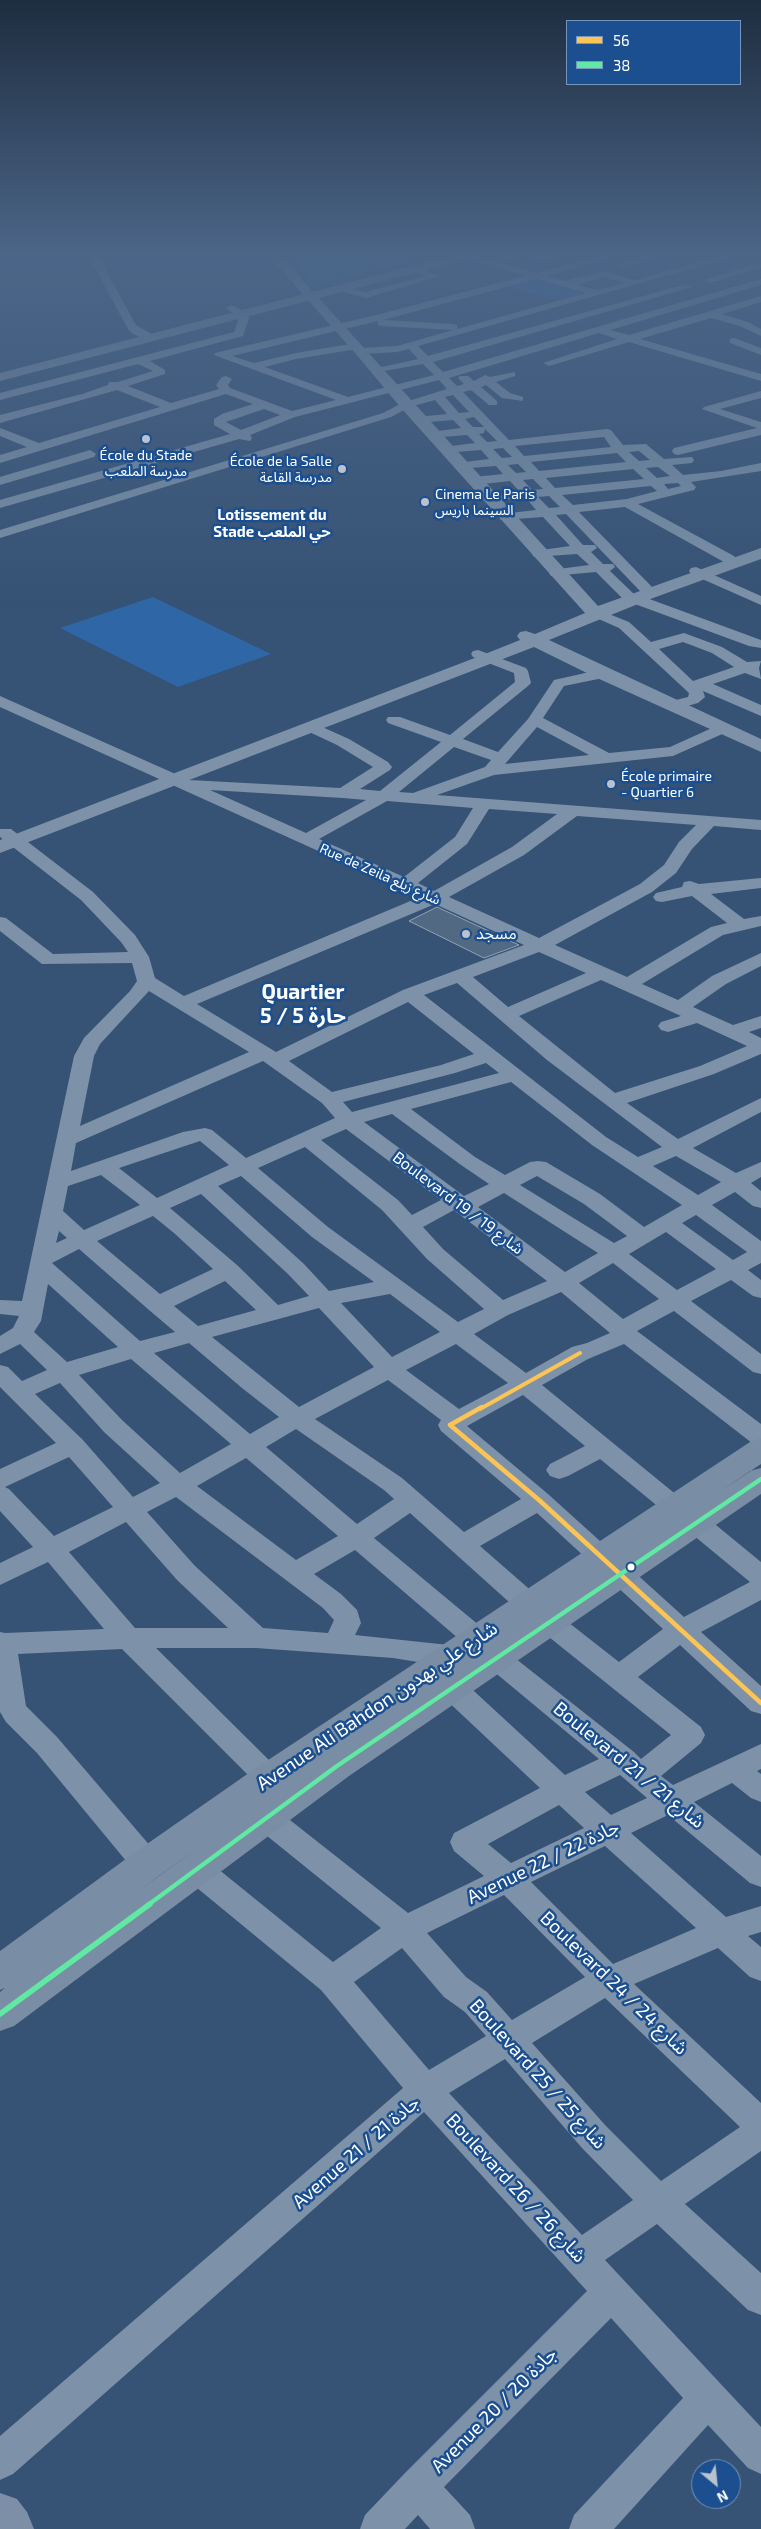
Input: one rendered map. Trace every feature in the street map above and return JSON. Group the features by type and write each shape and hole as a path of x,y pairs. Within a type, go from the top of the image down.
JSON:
{"main road":[{"path":"0,377 23,371"},
{"name":"Avenue Ali Bahdon شارع علي بهدون","path":"0,1973 147,1864 269,1778 468,1660 685,1515 761,1448"},
{"name":"Avenue Ali Bahdon شارع علي بهدون","path":"685,1515 758,1485"},
{"name":"Avenue Ali Bahdon شارع علي بهدون","path":"0,2014 266,1818 468,1660"},
{"path":"0,2516 10,2529"}],"street":[{"path":"0,397 97,371"},
{"path":"0,419 117,386 161,372 160,371"},
{"path":"247,371 227,378 223,381 222,385 226,390 292,415"},
{"path":"264,371 387,415"},
{"path":"377,371 556,573 596,612 624,625 648,647 696,685 761,711"},
{"path":"415,371 599,568 639,595 754,643 761,644"},
{"path":"441,371 442,376 455,392 622,565 639,595"},
{"path":"0,506 239,435 292,415 461,371"},
{"path":"481,371 489,382 506,396 519,399"},
{"path":"738,371 761,378"},
{"path":"458,372 493,403"},
{"path":"86,374 171,407"},
{"path":"0,534 387,415 406,405 512,374"},
{"path":"0,459 226,390"},
{"path":"761,394 708,409 761,426"},
{"path":"263,405 226,416 218,422 239,435 276,448"},
{"path":"421,420 477,414"},
{"path":"434,435 506,428"},
{"path":"0,432 38,447"},
{"path":"447,450 606,433 619,449 667,493"},
{"path":"474,481 688,460 678,451 755,433 761,441"},
{"path":"581,436 644,500"},
{"path":"556,439 603,487 623,504 729,559"},
{"path":"57,441 125,468"},
{"path":"532,441 595,508"},
{"path":"460,466 642,447 690,487 644,500 595,508 548,512 511,522"},
{"path":"0,481 99,458"},
{"path":"684,460 702,477"},
{"path":"490,498 702,477 761,467"},
{"path":"80,482 118,498"},
{"path":"0,506 37,523"},
{"path":"511,522 557,523 578,521"},
{"path":"539,554 603,546"},
{"path":"699,573 729,559 760,549"},
{"path":"172,780 333,714 760,549"},
{"path":"556,573 622,565"},
{"path":"699,573 761,600"},
{"path":"648,647 684,637 718,650 746,668 761,674"},
{"path":"530,638 603,674 761,746"},
{"path":"305,840 383,797 523,683 522,672 484,656"},
{"path":"696,685 761,662"},
{"path":"495,764 535,720 538,712 559,683 603,674"},
{"path":"673,705 697,697 696,685"},
{"name":"Rue de Zeila شارع زيلع","path":"0,701 761,1046"},
{"path":"5,839 172,780 311,727 333,714"},
{"path":"394,720 451,742 495,764"},
{"path":"535,720 607,758"},
{"path":"311,727 344,742 384,767 343,793"},
{"path":"414,798 495,764 607,758 673,752 723,728"},
{"path":"172,780 761,825"},
{"path":"406,885 447,854 461,840 484,804"},
{"path":"181,1004 434,898 518,851 576,810"},
{"path":"66,1140 270,1056 410,994 540,946 646,888 670,869 685,846 710,821"},
{"path":"0,1346 22,1333 29,1321 84,1056 91,1042 132,1001 146,981 140,957 129,939 87,896 5,839"},
{"path":"670,869 740,925"},
{"path":"662,897 695,890 761,883"},
{"path":"627,985 717,931 761,921"},
{"path":"0,922 49,960 140,957"},
{"path":"679,1008 719,980 761,959"},
{"path":"505,1015 602,973"},
{"path":"460,976 505,1015 612,1101 677,1148 736,1182 761,1201"},
{"name":"Boulevard 19 / شارع 19","path":"146,981 181,1004 270,1056 329,1099 348,1120 564,1282 761,1437"},
{"path":"410,994 583,1130 696,1204 761,1253 675,1300 595,1349 580,1352 450,1425 539,1500 680,1631 757,1693"},
{"path":"668,1026 698,1017"},
{"path":"731,1032 761,1022"},
{"path":"612,1101 707,1070 761,1046"},
{"path":"329,1099 490,1055"},
{"path":"40,1261 80,1240 246,1168 306,1138 348,1120 514,1075"},
{"path":"636,1166 677,1148 761,1104"},
{"path":"394,1106 503,1184 614,1253 761,1366"},
{"path":"57,1183 199,1134 209,1137 320,1232 524,1383 601,1448 761,1576"},
{"path":"306,1138 390,1205 435,1254 500,1310"},
{"path":"104,1167 155,1207 229,1270 273,1313"},
{"path":"408,1226 538,1168 592,1199 642,1236"},
{"path":"0,1575 178,1485 389,1368 500,1310 564,1282 761,1168"},
{"path":"205,1186 326,1299 389,1368 458,1421"},
{"path":"51,1212 80,1240 192,1334 297,1418 378,1473 538,1613 691,1735 633,1768 562,1790"},
{"path":"666,1222 761,1292"},
{"path":"40,1261 135,1350 355,1538 468,1660 562,1790 761,1967"},
{"path":"157,1305 229,1270"},
{"path":"19,1391 63,1372 192,1334 326,1299 394,1286"},
{"path":"0,1307 31,1309"},
{"path":"22,1333 63,1372 112,1426 178,1485 296,1572 332,1601 347,1617 347,1623 336,1644"},
{"path":"0,1374 73,1445 186,1573 256,1638"},
{"path":"0,1480 73,1445"},
{"path":"559,1470 601,1448"},
{"path":"0,1495 51,1548 128,1638 269,1778"},
{"path":"296,1572 355,1538 411,1500"},
{"path":"461,1546 539,1500"},
{"path":"618,1677 680,1631 761,1588"},
{"path":"147,1864 47,1745 12,1708 1,1643 128,1638 256,1638 393,1648 468,1660"},
{"name":"Boulevard 21 / شارع 21","path":"468,1660 633,1768 761,1874"},
{"name":"Avenue 22 / جادة 22","path":"332,1980 405,1929 761,1756"},
{"path":"734,1769 761,1790"},
{"name":"Boulevard 24 / شارع 24","path":"562,1790 465,1842 508,1879 608,1980 761,2125"},
{"name":"Boulevard 25 / شارع 25","path":"266,1818 405,1929 455,1987 476,2002 594,2137 659,2203 761,2297"},
{"name":"Boulevard 26 / شارع 26","path":"196,1869 332,1980 425,2090 761,2455"},
{"name":"Avenue 21 / جادة 21","path":"0,2461 425,2090 608,1980 721,1932 761,1919"},
{"path":"580,2257 761,2132"},
{"name":"Avenue 20 / جادة 20","path":"378,2529 418,2486 611,2292"},
{"path":"588,2529 668,2439 709,2398"},
{"path":"418,2486 456,2529"}],"shaded area":[{"path":"153,597 271,654 178,687 60,628"}],"building":[{"name":"مسجد","path":"437,907 519,945 484,958 409,921"}],"transit line":[{"name":"56","path":"580,1353 450,1425 539,1500 761,1703"},
{"name":"38","path":"0,2014 337,1766 761,1479"}],"place":[{"name":"École du Stade مدرسة الملعب","path":"146,439"},
{"name":"École de la Salle مدرسة القاعة","path":"342,469"},
{"name":"Cinema Le Paris السينما باريس","path":"425,502"},
{"name":"École primaire - Quartier 6","path":"611,784"},
{"name":"مسجد","path":"466,934"}],"district":[{"name":"Lotissement du Stade حي الملعب","path":"272,524"},
{"name":"Quartier 5 / حارة 5","path":"303,1004"}]}
